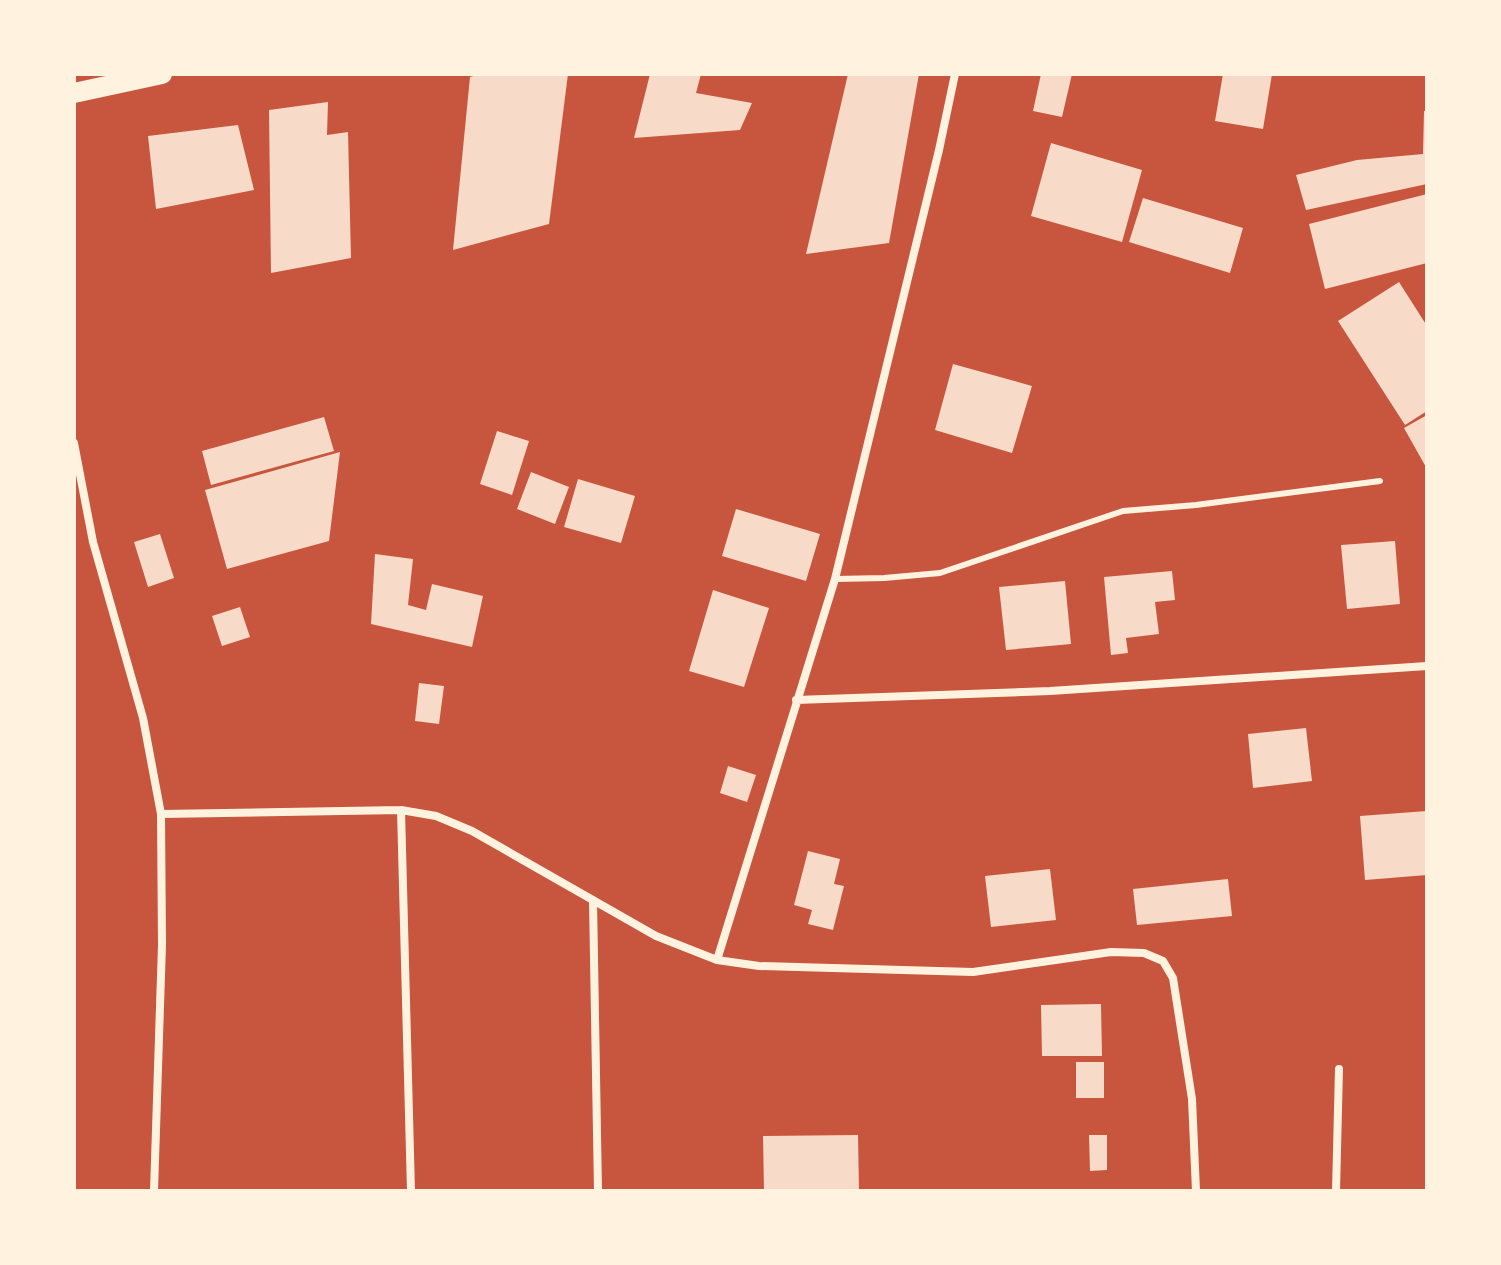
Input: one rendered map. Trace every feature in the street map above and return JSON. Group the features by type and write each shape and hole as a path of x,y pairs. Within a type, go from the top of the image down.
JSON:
{"main road":[{"path":"74,93 162,74"}],"street":[{"path":"717,960 835,579 955,74"},
{"path":"74,443 93,542 143,718 161,814 162,945 154,1191"},
{"path":"796,700 1050,691 1427,666"},
{"path":"161,814 401,810 436,816 472,831 656,936 717,960 759,966 973,972 1111,952 1144,953 1163,961 1173,978 1192,1099 1196,1191"},
{"path":"401,810 411,1191"},
{"path":"593,900 598,1191"},
{"path":"1336,1191 1339,1069"}],"lane":[{"path":"835,579 940,573 1123,511 1196,505 1380,481"}],"building":[{"path":"480,74 568,74 549,224 453,250 470,77"},
{"path":"650,74 701,74 696,93 752,103 740,130 634,138"},
{"path":"848,74 919,74 889,243 806,254"},
{"path":"1041,74 1072,74 1062,117 1033,111"},
{"path":"1223,74 1272,74 1263,129 1215,121"},
{"path":"328,102 327,135 348,132 351,258 271,273 269,110"},
{"path":"1424,111 1427,111 1427,184 1306,210 1296,175 1357,160 1423,154"},
{"path":"238,125 254,190 156,209 148,136"},
{"path":"1051,143 1142,170 1122,242 1031,216"},
{"path":"1427,194 1427,263 1325,289 1309,224"},
{"path":"1143,198 1243,228 1230,273 1129,242"},
{"path":"1399,282 1427,326 1427,411 1405,425 1338,321"},
{"path":"953,364 1032,386 1012,453 935,430"},
{"path":"1427,415 1427,469 1404,428"},
{"path":"324,417 334,451 211,485 202,451"},
{"path":"497,431 529,441 512,495 480,484"},
{"path":"340,452 329,541 227,569 205,490"},
{"path":"531,472 569,487 555,524 517,509"},
{"path":"578,479 635,496 621,543 564,527"},
{"path":"736,509 820,534 806,581 722,556"},
{"path":"160,534 174,578 148,587 134,542"},
{"path":"1395,541 1400,604 1347,609 1341,545"},
{"path":"375,554 413,559 408,605 426,610 432,584 483,596 472,647 371,624"},
{"path":"1172,571 1175,600 1155,602 1159,634 1126,638 1128,653 1111,655 1104,577"},
{"path":"1065,581 1071,644 1006,650 999,587"},
{"path":"713,590 769,608 744,687 689,671"},
{"path":"240,607 250,637 222,646 212,616"},
{"path":"419,683 444,686 439,724 415,721"},
{"path":"1306,728 1312,781 1253,788 1248,734"},
{"path":"728,766 756,775 747,802 720,793"},
{"path":"1427,811 1427,875 1365,880 1360,816"},
{"path":"808,851 840,859 834,884 844,886 833,930 808,924 812,910 794,905"},
{"path":"1050,869 1056,920 991,927 985,876"},
{"path":"1228,879 1232,916 1137,925 1133,889"},
{"path":"1101,1004 1102,1056 1042,1056 1041,1005"},
{"path":"1076,1062 1104,1062 1104,1098 1076,1098"},
{"path":"858,1135 859,1191 764,1191 763,1136"},
{"path":"1089,1135 1107,1135 1107,1170 1090,1171"}]}
